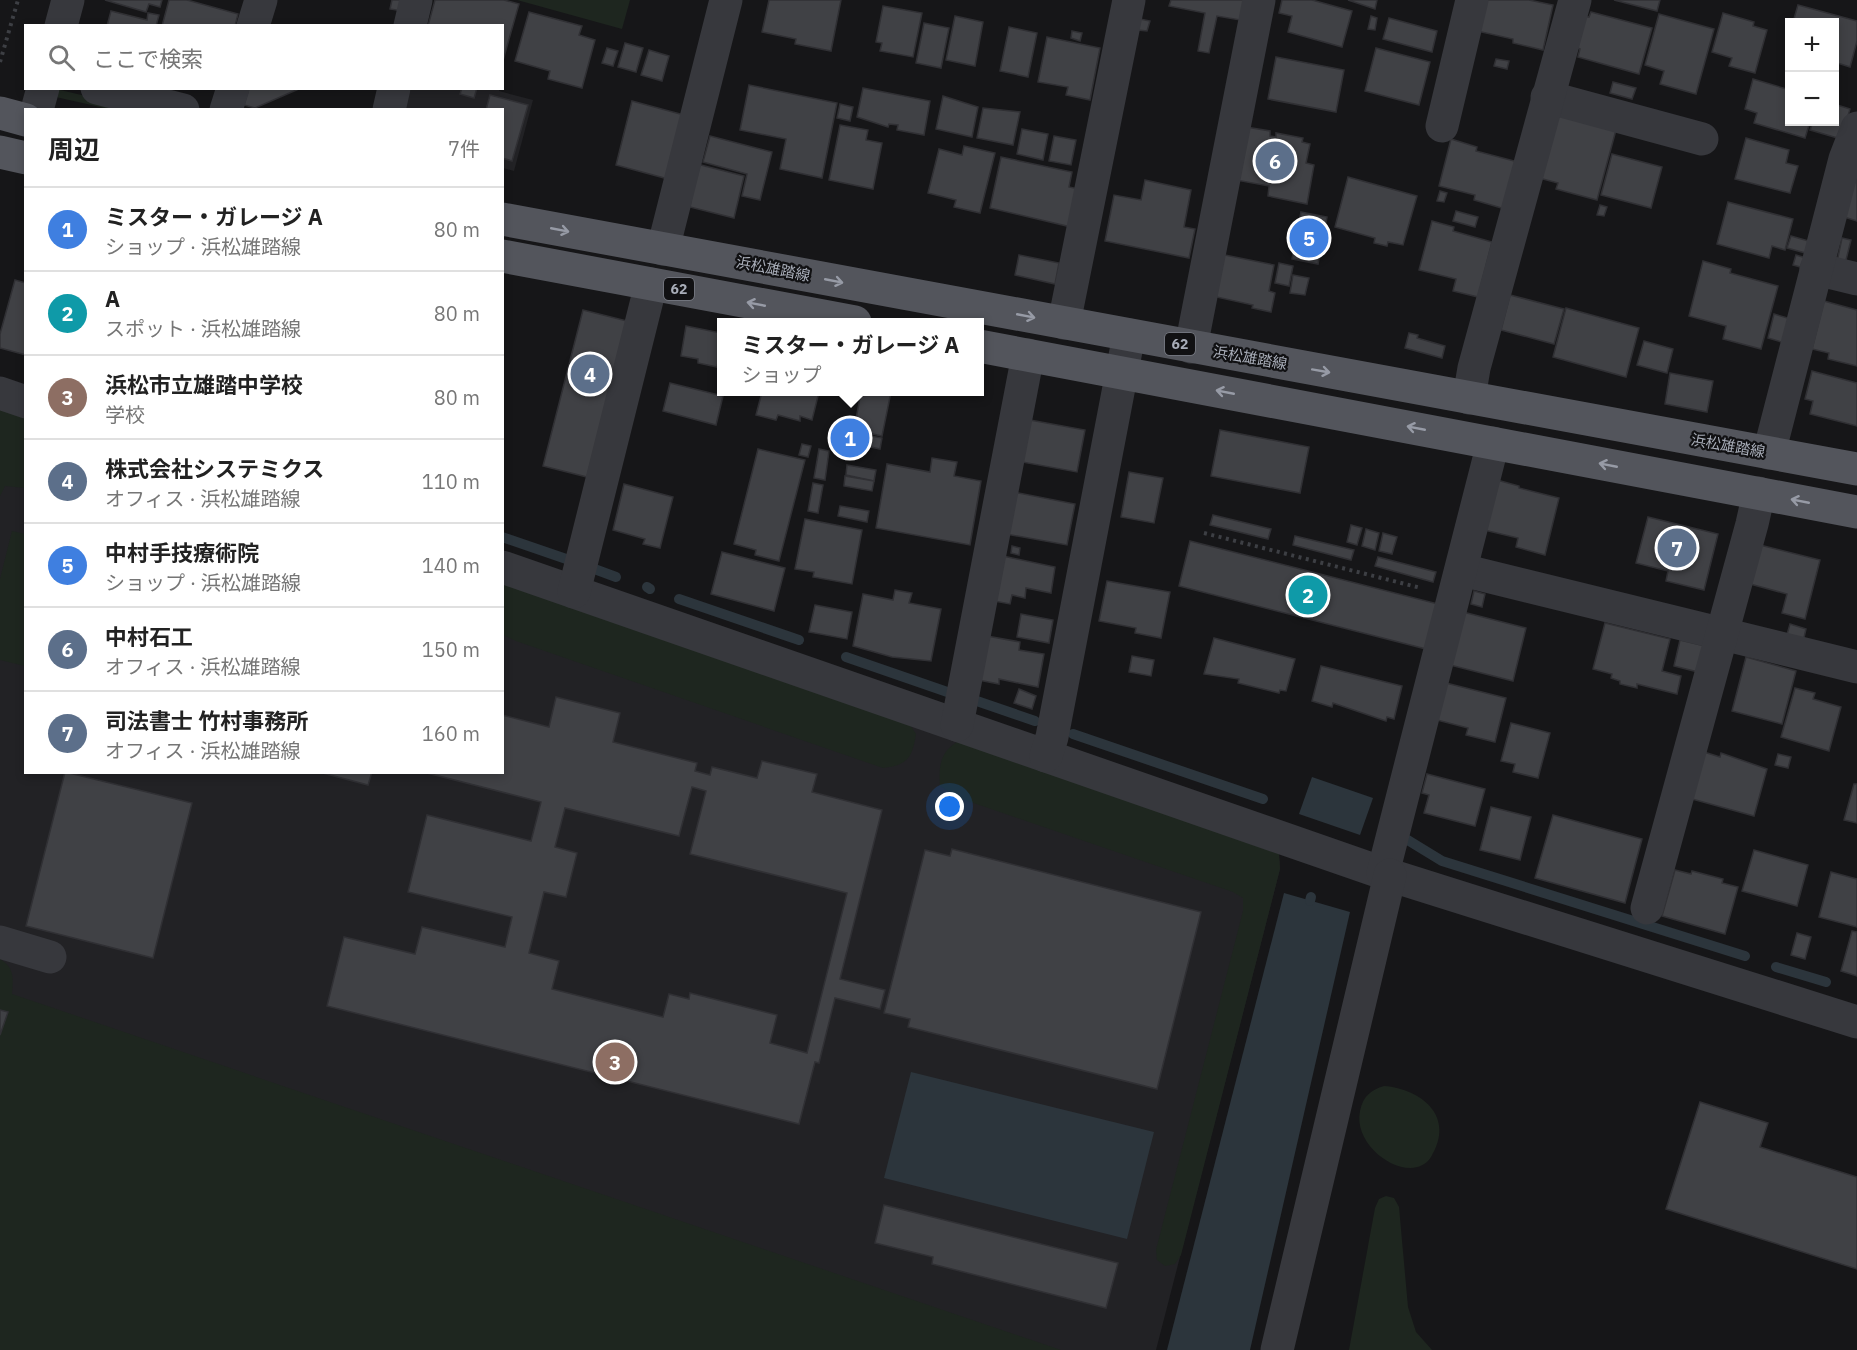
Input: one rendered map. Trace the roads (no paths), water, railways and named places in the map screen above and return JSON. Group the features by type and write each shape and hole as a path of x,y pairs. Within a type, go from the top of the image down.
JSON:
{"main road":[{"path":"0,113 24,119"},
{"path":"0,152 24,158"},
{"name":"浜松雄踏線","path":"504,219 1857,470"},
{"name":"62","path":"504,256 834,318"},
{"path":"984,347 1857,512"}],"street":[{"path":"62,24 68,0"},
{"path":"254,24 261,0"},
{"path":"410,24 416,0"},
{"path":"663,249 726,0"},
{"path":"1064,323 1129,0"},
{"path":"1191,347 1259,0"},
{"path":"1442,126 1472,0"},
{"path":"1469,398 1474,369 1575,0"},
{"path":"38,108 42,90"},
{"path":"105,90 175,108"},
{"path":"227,108 232,90"},
{"path":"389,108 394,90"},
{"path":"1547,97 1702,139"},
{"path":"1769,453 1845,159 1857,128"},
{"path":"1816,268 1857,279"},
{"path":"574,592 651,284"},
{"path":"1046,756 1052,737 1129,335"},
{"path":"957,725 1028,355"},
{"path":"0,393 24,401"},
{"path":"1277,1350 1386,874 1493,443"},
{"path":"1647,908 1759,493"},
{"path":"504,568 1386,874 1857,1022"},
{"path":"1458,584 1722,634 1857,668"},
{"path":"0,942 50,957"}],"waterway":[{"path":"504,538 575,562"},
{"path":"589,567 616,577"},
{"path":"679,599 799,640"},
{"path":"846,657 956,695"},
{"path":"971,699 1035,721"},
{"path":"1073,734 1263,799"},
{"path":"1406,839 1442,861 1745,956"},
{"path":"1310,901 1311,897"},
{"path":"1776,967 1826,982"}],"place":[{"name":"中村石工","path":"1275,161"},
{"name":"中村手技療術院","path":"1309,238"},
{"name":"株式会社システミクス","path":"590,374"},
{"name":"ミスター・ガレージ A","path":"850,438"},
{"name":"司法書士 竹村事務所","path":"1677,548"},
{"name":"A","path":"1308,595"},
{"name":"浜松市立雄踏中学校","path":"615,1062"}]}
